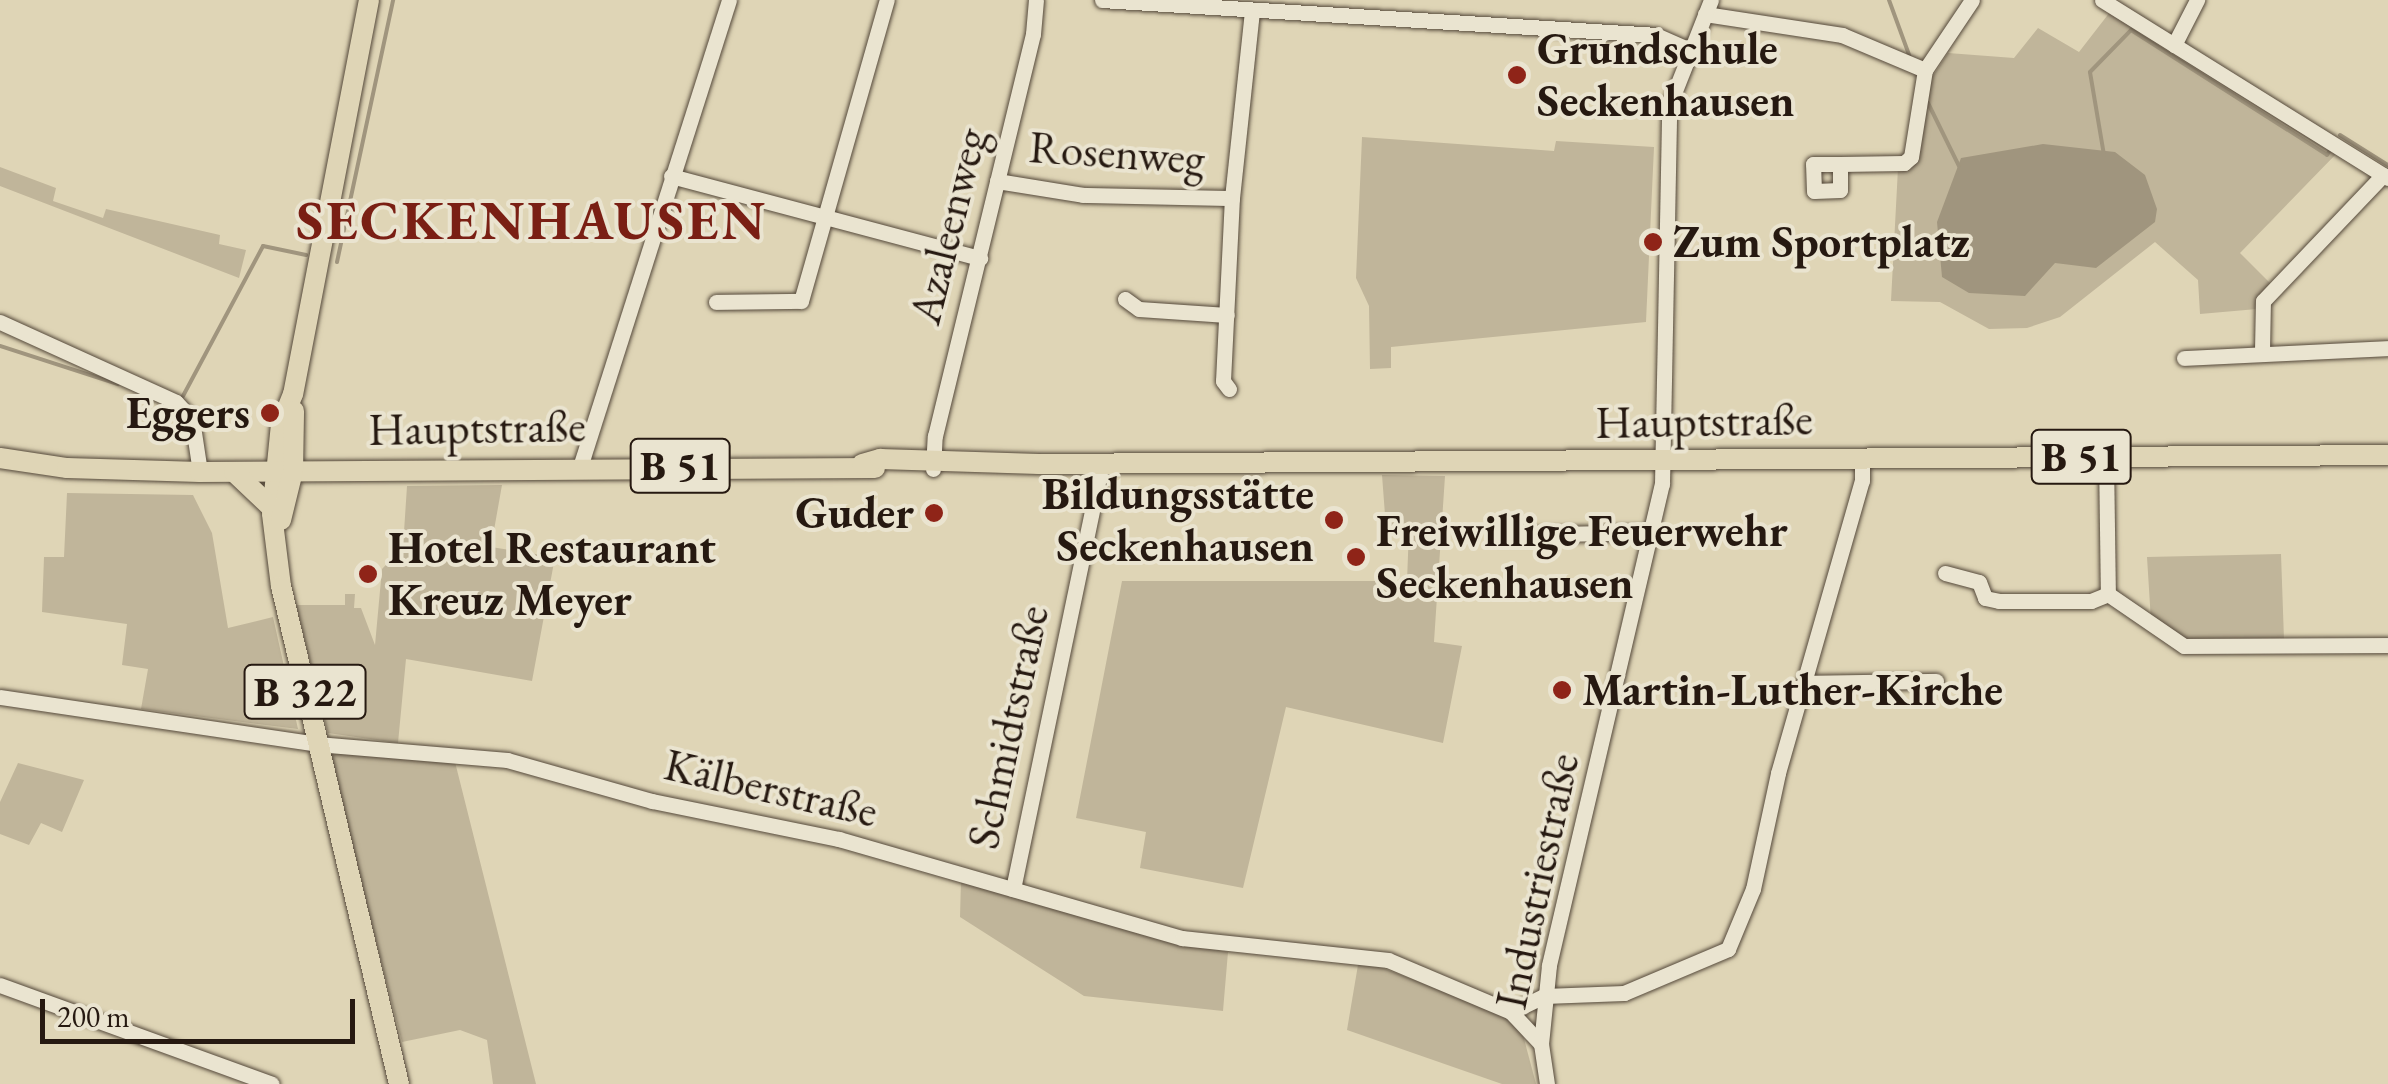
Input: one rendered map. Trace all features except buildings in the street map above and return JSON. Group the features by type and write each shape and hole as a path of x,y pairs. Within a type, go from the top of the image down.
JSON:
{"main road":[{"name":"B 322","path":"276,533 293,394 369,0"},
{"name":"B 322","path":"293,394 294,434 272,508 278,570 399,1084"},
{"path":"294,434 332,470"},
{"name":"Hauptstraße","path":"332,470 2388,455"},
{"name":"B 51","path":"0,458 67,468 332,470"},
{"path":"234,472 272,508"}],"street":[{"path":"580,467 729,0"},
{"path":"716,302 801,301 887,0"},
{"name":"Azaleenweg","path":"933,464 1036,0"},
{"path":"1102,0 1219,4 1252,10 1656,35 1690,50"},
{"path":"1840,164 1904,163 1911,157 1925,70 1972,0"},
{"path":"2102,0 2386,177 2263,302 2262,351"},
{"path":"2174,45 2197,0"},
{"path":"1663,460 1665,134 1690,50 1708,7 1842,36 1925,70"},
{"name":"Rosenweg","path":"1229,389 1222,381 1232,198 1252,10"},
{"path":"672,176 825,220 980,258"},
{"name":"Rosenweg","path":"997,181 1083,195 1232,198"},
{"path":"1126,299 1139,309 1227,315"},
{"path":"0,322 176,402 192,419 200,472"},
{"path":"2184,358 2262,351 2388,348"},
{"path":"2106,456 2108,594"},
{"path":"1512,1012 1544,996 1624,993 1728,949 1747,913 1862,481 1862,459"},
{"name":"Industriestraße","path":"1546,1084 1541,1044 1544,996 1652,532 1663,460"},
{"name":"Schmidtstraße","path":"1013,889 1102,463"},
{"path":"1500,534 1652,532"},
{"path":"1945,573 1979,582 1986,598 1999,600 2091,600 2108,594"},
{"path":"2108,594 2184,646 2388,645"},
{"path":"1805,684 1936,682"},
{"name":"Kälberstraße","path":"0,697 317,744 507,760 652,801 839,839 1182,938 1388,960 1512,1012 1541,1044"},
{"path":"0,985 272,1084"}],"shaded area":[{"path":"2110,12 2337,153 2240,253 2271,284 2257,309 2200,314 2198,280 2155,242 2060,317 2027,328 1989,329 1940,302 1891,301 1898,168 1911,167 1927,85 1948,53 2014,58 2038,28 2079,52"},
{"path":"1362,137 1554,151 1556,141 1654,147 1646,322 1391,347 1391,368 1370,369 1369,306 1356,278"},
{"path":"2043,144 2115,152 2145,175 2157,209 2155,222 2096,268 2055,263 2025,296 1969,293 1942,277 1937,222 1961,158"},
{"path":"0,167 56,188 53,201 103,218 106,209 220,235 219,244 246,250 239,278 0,186"},
{"path":"1382,475 1445,476 1434,642 1462,646 1443,743 1286,707 1243,888 1140,868 1146,832 1076,818 1122,581 1407,581 1409,529 1386,528"},
{"path":"502,485 491,547 555,557 532,681 406,659 398,743 328,733 296,605 345,605 345,594 355,594 354,608 361,608 375,645 382,569 403,547 407,486"},
{"path":"67,493 193,495 212,533 228,628 273,617 298,729 141,709 148,669 122,665 127,624 42,612 44,557 64,557"},
{"path":"2281,554 2284,640 2182,642 2151,621 2147,557"},
{"path":"340,751 455,762 536,1084 493,1084 487,1040 460,1030 402,1042 329,758"},
{"path":"18,763 84,780 62,832 41,823 29,845 0,834 0,802"},
{"path":"961,880 1143,935 1228,952 1223,1011 1084,996 960,917"},
{"path":"1359,959 1503,1014 1523,1035 1536,1084 1502,1084 1347,1030"}],"waterway":[{"path":"337,262 393,0"},
{"path":"1889,0 1911,60"},
{"path":"2104,155 2090,72 2131,30 2327,155 2330,150"},
{"path":"1928,103 1959,166"},
{"path":"2340,135 2388,165"},
{"path":"183,396 263,246 306,255"},
{"path":"0,346 118,384"}],"place":[{"name":"Grundschule Seckenhausen","path":"1517,75"},
{"name":"Zum Sportplatz","path":"1653,242"},
{"name":"Eggers","path":"270,413"},
{"name":"Guder","path":"934,513"},
{"name":"Bildungsstätte Seckenhausen","path":"1334,520"},
{"name":"Freiwillige Feuerwehr Seckenhausen","path":"1356,557"},
{"name":"Hotel Restaurant Kreuz Meyer","path":"368,574"},
{"name":"Martin-Luther-Kirche","path":"1562,690"}],"district":[{"name":"SECKENHAUSEN","path":"532,220"}]}
